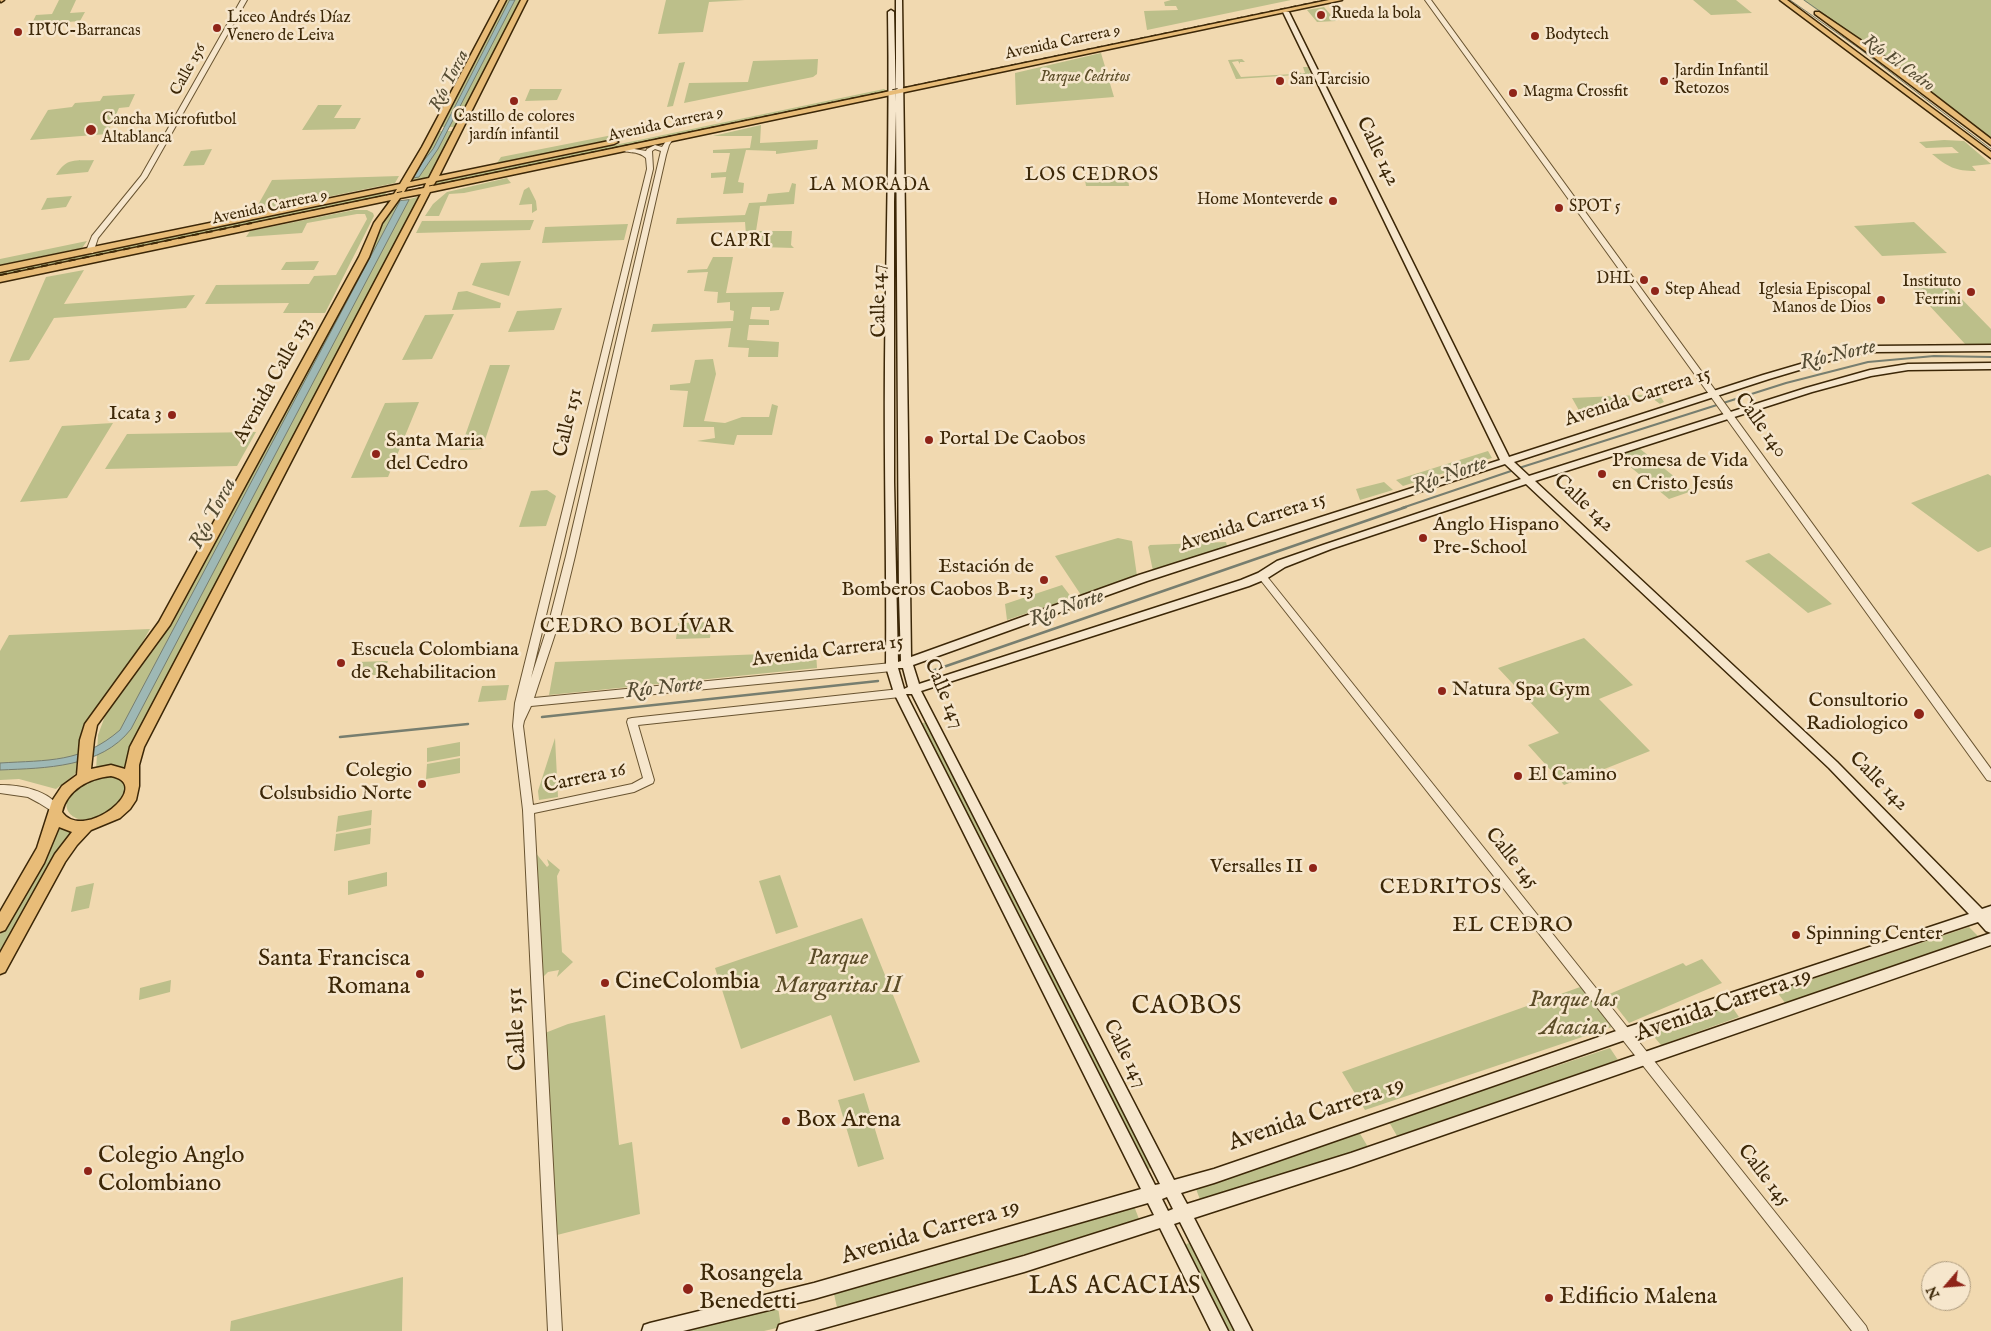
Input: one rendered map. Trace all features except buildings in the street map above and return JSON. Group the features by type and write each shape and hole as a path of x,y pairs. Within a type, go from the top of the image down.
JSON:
{"main road":[{"name":"Avenida Calle 153","path":"85,771 86,748 94,720 164,625 364,257 376,228 402,191 503,0"},
{"path":"55,811 62,823 67,826 86,827 105,821 121,810 131,796 132,765 137,747 271,486 434,180 524,0"},
{"name":"Calle 147","path":"899,0 890,202 892,666 908,692 1244,1331"},
{"name":"Avenida Carrera 9","path":"0,279 361,205 419,183 434,180 460,179 623,149 879,96 1306,0"},
{"name":"Avenida Carrera 9","path":"0,269 402,191 413,194 460,179 1339,0"},
{"path":"1783,0 1899,85 1991,156"},
{"path":"1797,0 1804,5"},
{"name":"Calle 147","path":"891,4 896,91 908,692 1150,1194 1220,1331"},
{"path":"1812,10 1991,143"},
{"name":"Calle 142","path":"1286,12 1371,184 1493,440 1507,461 1833,766 1986,914 1991,927"},
{"path":"1899,85 1914,85"},
{"path":"416,213 435,195 460,179 440,168"},
{"path":"361,205 375,207 385,214"},
{"name":"Avenida Carrera 15","path":"892,666 906,664 1143,578 1845,354 1874,349 1991,348"},
{"path":"908,692 1262,576 1282,564 1311,552 1728,413 1885,370 1928,365 1991,366"},
{"path":"0,926 46,844 60,797 66,790 85,771 96,773 115,772 127,776 131,781 132,789"},
{"path":"0,967 66,848 86,827"},
{"name":"Avenida Carrera 19","path":"650,1331 814,1291 1230,1171 1625,1034 1986,914"},
{"name":"Avenida Carrera 19","path":"784,1331 1008,1268 1382,1150 1991,939"}],"street":[{"name":"Calle 156","path":"90,251 94,240 142,180 244,0"},
{"name":"Calle 140","path":"1428,0 1991,778"},
{"name":"Calle 151","path":"555,1331 528,810 518,726 561,537 664,150 670,139"},
{"path":"650,158 650,149 656,147 664,150"},
{"path":"623,149 642,151 650,158"},
{"name":"Calle 151","path":"524,702 545,657 575,536 650,169 650,158"},
{"path":"561,537 569,540 575,536"},
{"name":"Calle 145","path":"1262,576 1861,1331"},
{"name":"Avenida Carrera 15","path":"524,702 892,666"},
{"name":"Carrera 16","path":"528,810 634,788 650,780 632,722 908,692"},
{"path":"0,789 35,795 45,800 55,811"}],"green space":[{"path":"59,0 76,0 70,13 85,12 80,21 31,25 36,15 52,14"},
{"path":"505,0 522,0 457,127 439,127"},
{"path":"666,0 745,0 709,2 703,32 658,34"},
{"path":"1171,0 1291,0 1147,30 1144,11 1178,10 1176,6 1165,6 1164,2"},
{"path":"1693,0 1736,0 1752,13 1711,15"},
{"path":"1803,0 1991,0 1991,140 1883,58"},
{"name":"Rueda la bola","path":"1324,7 1336,21 1317,22 1307,10"},
{"name":"Parque Cedritos","path":"1101,53 1114,97 1016,105 1015,73"},
{"path":"818,59 817,74 813,77 684,103 689,83 748,82 753,61"},
{"path":"1242,59 1245,62 1240,62 1240,64 1238,61 1232,62 1241,77 1294,74 1292,71 1305,73 1303,67 1308,67 1311,74 1236,79 1228,60"},
{"path":"685,62 673,106 667,107 679,63"},
{"path":"530,89 562,89 557,100 525,101"},
{"path":"884,89 887,91 885,93 436,186 435,184 437,182"},
{"path":"135,94 129,107 119,108 107,134 30,140 48,110 72,107 75,103 100,101 103,96"},
{"path":"318,105 342,105 334,118 361,118 355,129 302,130"},
{"path":"761,125 760,143 818,140 817,149 776,154 776,151 746,150 738,182 744,183 743,193 723,194 726,177 711,178 711,173 726,172 730,153 713,153 713,150 750,148 752,136 713,136"},
{"path":"653,127 649,132 497,163 501,157"},
{"path":"439,131 455,131 434,176 410,181"},
{"path":"1964,141 1991,164 1972,166 1976,171 1957,169 1947,165 1932,154 1959,153 1952,147 1926,148 1919,142"},
{"path":"212,149 204,165 183,166 191,151"},
{"path":"94,160 88,172 56,175 64,165 72,161"},
{"path":"399,176 395,183 254,212 272,180"},
{"path":"507,178 511,183 464,193 449,194 439,216 425,216 433,204 447,192"},
{"path":"1128,179 1129,186 1086,186 1085,180"},
{"path":"792,183 796,184 794,204 760,206 756,231 792,231 791,245 794,248 761,247 762,235 746,235 745,222 676,224 677,218 745,215 749,203 766,202 768,194 789,192"},
{"path":"529,187 536,201 537,210 532,213 532,204 519,205 524,190"},
{"path":"387,192 383,198 0,277 0,272"},
{"path":"72,196 66,207 41,210 47,198"},
{"path":"421,196 126,771 96,771 98,735 105,716 158,644 368,257 382,223 398,202"},
{"path":"354,210 367,210 373,213 374,216 325,313 283,313 289,303 205,304 216,285 309,284 314,276 336,275 367,219 365,214 307,223 302,233 246,237 250,231"},
{"path":"534,220 530,230 416,233 422,221"},
{"path":"1914,222 1947,253 1882,256 1854,226"},
{"path":"628,224 624,240 542,243 545,227"},
{"path":"87,241 82,248 0,265 0,259"},
{"path":"713,257 733,257 726,293 784,292 779,310 770,311 770,307 752,307 750,319 769,320 769,325 749,325 747,340 779,342 778,357 748,357 749,348 728,347 731,328 651,332 653,324 733,321 734,311 730,310 730,302 717,303 718,292 704,291 708,272 687,273 688,270 707,269"},
{"path":"319,261 314,270 281,270 286,262"},
{"path":"521,261 509,296 472,285 481,263"},
{"path":"84,270 64,304 195,295 186,308 54,318 29,360 9,362 46,277"},
{"path":"1950,287 1991,329 1991,344 1966,345 1913,288"},
{"path":"467,291 501,303 500,308 452,310 458,292"},
{"path":"562,308 554,330 508,332 517,311"},
{"path":"454,314 432,359 402,360 425,315"},
{"path":"713,359 716,374 704,421 725,423 742,417 769,417 772,404 778,406 772,435 737,435 734,445 697,441 715,438 714,427 683,427 688,391 670,390 670,385 690,383 695,360"},
{"path":"490,365 510,365 482,449 460,450"},
{"path":"1659,394 1664,402 1660,404 1648,395 1581,414 1572,398"},
{"path":"419,402 388,477 351,478 385,403"},
{"path":"113,423 67,498 20,502 62,426"},
{"path":"256,432 237,466 105,469 127,434"},
{"path":"1639,448 1692,491 1669,499 1616,455"},
{"path":"1488,451 1492,458 1403,486 1396,480"},
{"path":"1988,474 1991,476 1991,547 1978,552 1911,503"},
{"path":"1384,482 1393,490 1360,500 1356,489"},
{"path":"547,490 556,496 546,526 519,527 531,491"},
{"path":"1118,538 1132,541 1137,576 1081,595 1055,556"},
{"path":"1226,542 1227,546 1153,571 1148,547 1150,545"},
{"path":"1769,553 1832,604 1808,613 1745,561"},
{"path":"1062,585 1072,598 1007,620 1005,604"},
{"path":"712,622 710,638 676,639 678,623"},
{"path":"150,629 137,652 85,727 80,768 74,775 56,789 19,779 0,780 0,651 9,635"},
{"path":"1584,638 1633,685 1599,699 1650,751 1564,785 1528,745 1559,733 1498,668"},
{"path":"816,652 817,668 549,695 555,662"},
{"path":"388,661 383,675 352,675 357,662"},
{"path":"509,685 506,700 478,702 482,686"},
{"path":"926,722 1153,1167 1144,1171 920,724"},
{"path":"555,738 558,797 539,800 538,791"},
{"path":"460,742 460,756 427,762 427,748"},
{"path":"460,758 460,773 426,779 427,764"},
{"path":"107,775 122,779 127,791 112,809 96,818 82,820 72,815 67,807 69,796 82,785"},
{"path":"372,810 371,825 336,832 338,816"},
{"path":"60,826 73,831 65,841 0,960 0,935"},
{"path":"371,828 370,844 334,851 336,834"},
{"path":"535,852 547,867 549,865 547,859 560,870 557,876 562,952 573,962 557,977 559,970 548,972 541,979"},
{"path":"387,872 387,886 348,895 348,881"},
{"path":"780,875 798,927 776,934 759,881"},
{"path":"94,883 89,908 71,912 76,887"},
{"name":"Parque Margaritas II","path":"862,918 920,1062 854,1081 831,1015 741,1049 715,968"},
{"path":"1969,927 1979,937 1786,1004 1776,991"},
{"path":"1702,959 1722,983 1629,1023 1607,995 1683,963 1686,966"},
{"path":"171,980 170,992 139,1000 140,988"},
{"name":"Parque las Acacias","path":"1583,986 1615,1026 1365,1110 1342,1072"},
{"path":"1730,1004 1739,1017 1661,1045 1650,1032"},
{"path":"605,1015 619,1145 632,1142 640,1214 557,1235 545,1033 568,1024"},
{"path":"1610,1048 1618,1060 1397,1136 1389,1122"},
{"path":"864,1093 884,1159 858,1167 838,1100"},
{"path":"1359,1132 1368,1147 1201,1202 1196,1189"},
{"path":"1134,1206 1139,1219 838,1312 834,1294"},
{"path":"1189,1243 1237,1331 1228,1331 1182,1246"},
{"path":"403,1277 402,1331 230,1331 231,1321"},
{"path":"778,1307 781,1327 764,1331 681,1331"}],"water":[{"path":"510,0 515,0 438,149 419,177 413,178 433,149"},
{"path":"409,200 131,729 119,742 104,752 88,759 53,766 0,770 0,763 49,760 78,754 106,741 120,730 400,201"}],"waterway":[{"name":"Río El Cedro","path":"1790,0 1860,49 1991,149"},
{"path":"1804,0 1878,52"},
{"path":"1901,69 1991,138"},
{"name":"Río Norte","path":"1519,468 1786,383 1868,362 1934,356 1991,357"},
{"name":"Río Norte","path":"1402,508 1514,470"},
{"name":"Río Norte","path":"929,672 1406,507"},
{"name":"Río Norte","path":"542,717 878,681"},
{"name":"Río Norte","path":"340,737 468,724"}],"railway":[{"path":"246,224 1324,0"},
{"path":"0,275 252,223"}],"place":[{"name":"Rueda la bola","path":"1321,15"},
{"name":"Liceo Andrés Díaz Venero de Leiva","path":"217,28"},
{"name":"IPUC-Barrancas","path":"18,32"},
{"name":"Bodytech","path":"1535,36"},
{"name":"San Tarcisio","path":"1280,81"},
{"name":"Jardin Infantil Retozos","path":"1664,81"},
{"name":"Magma Crossfit","path":"1513,93"},
{"name":"Castillo de colores jardín infantil","path":"514,101"},
{"name":"Cancha Microfutbol Altablanca","path":"91,130"},
{"name":"Home Monteverde","path":"1333,201"},
{"name":"SPOT 5","path":"1559,208"},
{"name":"DHL","path":"1644,280"},
{"name":"Step Ahead","path":"1655,291"},
{"name":"Instituto Ferrini","path":"1971,292"},
{"name":"Iglesia Episcopal Manos de Dios","path":"1881,300"},
{"name":"Icata 3","path":"172,415"},
{"name":"Portal De Caobos","path":"929,440"},
{"name":"Santa Maria del Cedro","path":"376,454"},
{"name":"Promesa de Vida en Cristo Jesús","path":"1602,474"},
{"name":"Anglo Hispano Pre-School","path":"1423,538"},
{"name":"Estación de Bomberos Caobos B-13","path":"1044,580"},
{"name":"Escuela Colombiana de Rehabilitacion","path":"341,663"},
{"name":"Natura Spa Gym","path":"1442,691"},
{"name":"Consultorio Radiologico","path":"1919,714"},
{"name":"El Camino","path":"1518,776"},
{"name":"Colegio Colsubsidio Norte","path":"422,784"},
{"name":"Versalles II","path":"1313,868"},
{"name":"Spinning Center","path":"1796,935"},
{"name":"Santa Francisca Romana","path":"420,974"},
{"name":"CineColombia","path":"605,983"},
{"name":"Box Arena","path":"786,1121"},
{"name":"Colegio Anglo Colombiano","path":"88,1171"},
{"name":"Rosangela Benedetti","path":"688,1289"},
{"name":"Edificio Malena","path":"1549,1298"}],"district":[{"name":"LOS CEDROS","path":"1092,176"},
{"name":"LA MORADA","path":"870,186"},
{"name":"CAPRI","path":"741,242"},
{"name":"CEDRO BOLÍVAR","path":"637,628"},
{"name":"CEDRITOS","path":"1441,889"},
{"name":"EL CEDRO","path":"1513,927"},
{"name":"CAOBOS","path":"1187,1008"},
{"name":"LAS ACACIAS","path":"1115,1288"}],"water label":[{"name":"Río Torca","path":"450,81"},
{"name":"Río Torca","path":"214,514"}]}
